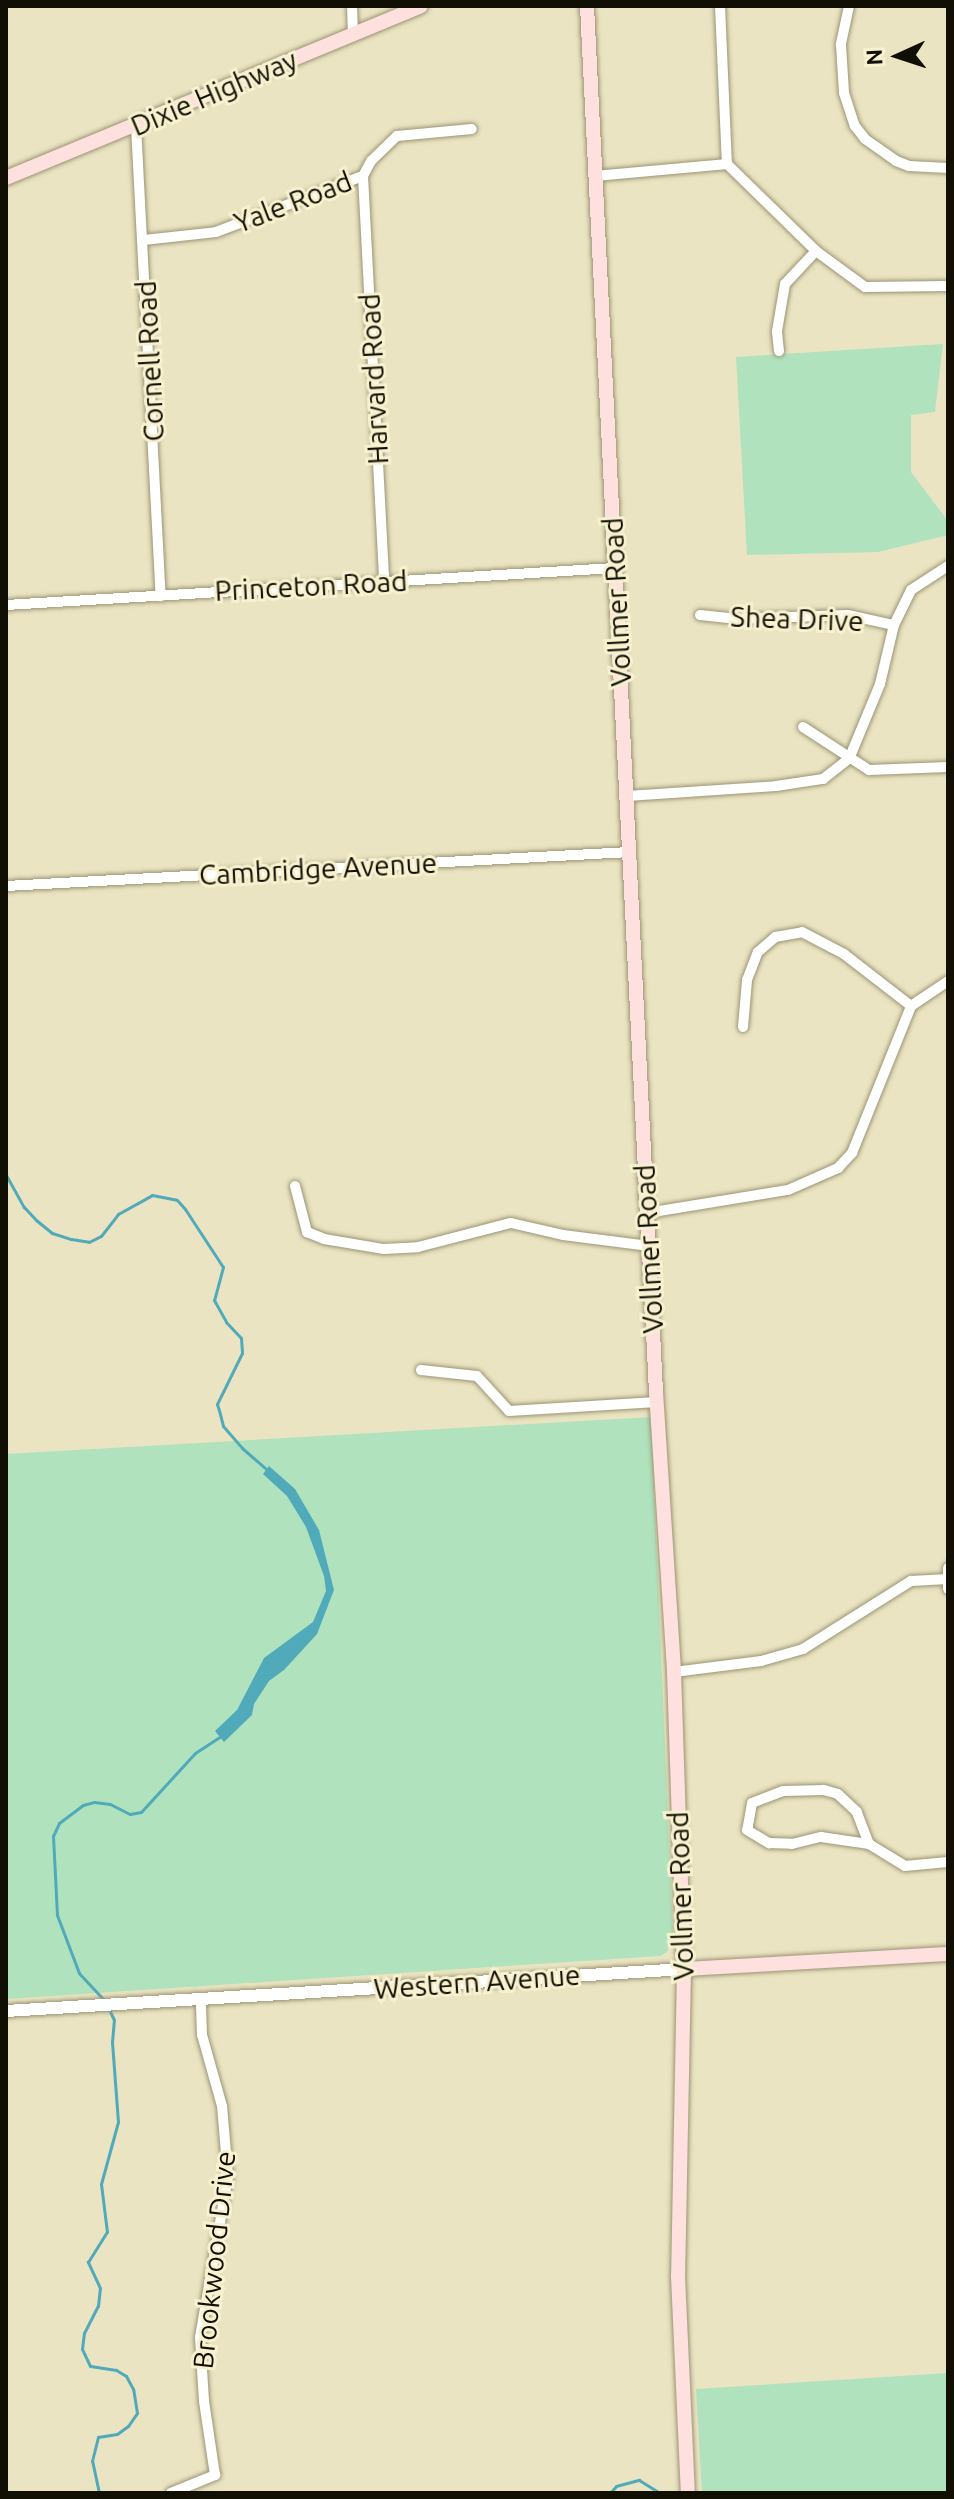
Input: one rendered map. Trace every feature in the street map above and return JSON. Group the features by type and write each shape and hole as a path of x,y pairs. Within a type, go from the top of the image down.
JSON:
{"main road":[{"name":"Dixie Highway","path":"6,178 421,6"},
{"name":"Vollmer Road","path":"587,6 647,1213 674,1672 684,1969 678,2276 688,2493"},
{"name":"Western Avenue","path":"684,1969 948,1954"}],"street":[{"path":"352,6 353,35"},
{"path":"720,6 727,164 816,251 865,287 948,286"},
{"path":"849,6 841,45 844,93 855,126 865,139 896,161 918,167 948,168"},
{"name":"Cornell Road","path":"136,126 161,596"},
{"name":"Yale Road","path":"144,240 216,232 363,176 378,153 397,136 472,129"},
{"path":"595,176 727,164"},
{"name":"Harvard Road","path":"363,176 384,582"},
{"path":"779,351 777,331 785,284 816,251"},
{"path":"627,796 823,779 849,759 880,684 894,625 911,590 948,566"},
{"name":"Princeton Road","path":"6,605 615,568"},
{"name":"Shea Drive","path":"700,615 736,619 848,615 894,625"},
{"path":"803,727 869,770 948,767"},
{"name":"Cambridge Avenue","path":"6,886 630,852"},
{"path":"743,1027 747,980 758,952 775,937 802,932 844,954 911,1006"},
{"path":"647,1213 788,1190 838,1168 852,1153 911,1006 948,981"},
{"path":"295,1186 307,1232 324,1239 384,1249 418,1247 511,1223 563,1235 649,1246"},
{"path":"421,1370 477,1376 509,1411 657,1402"},
{"path":"948,1568 948,1589"},
{"path":"674,1672 738,1665 803,1649 911,1581 948,1579"},
{"path":"869,1844 857,1812 838,1794 824,1790 783,1791 752,1803 747,1830 769,1843 792,1844 821,1837 869,1844 905,1866 948,1862"},
{"name":"Western Avenue","path":"6,2011 684,1969"},
{"name":"Brookwood Drive","path":"171,2493 215,2475 204,2401 200,2337 228,2177 224,2116 202,2035 201,2000"}],"green space":[{"path":"943,344 935,412 911,415 911,472 948,521 948,535 878,552 747,555 736,357"},
{"path":"651,1417 673,1936 667,1952 660,1956 6,1999 6,1454"},
{"path":"948,2373 948,2493 702,2493 696,2389"}],"water":[{"path":"269,1466 295,1489 319,1530 334,1590 317,1634 284,1670 269,1681 254,1704 252,1715 224,1742 215,1731 237,1710 264,1658 313,1622 326,1591 324,1576 306,1527 287,1496 263,1474"}],"waterway":[{"path":"6,1175 24,1207 36,1220 52,1233 71,1239 89,1242 101,1236 118,1214 152,1195 177,1200 185,1209 223,1267 214,1300 226,1322 241,1338 242,1353 217,1404 223,1426 267,1470"},
{"path":"105,2001 79,1973 57,1915 53,1836 59,1823 83,1805 94,1802 110,1804 130,1814 141,1812 195,1753 221,1736"},
{"path":"99,2493 92,2461 98,2437 117,2434 128,2426 137,2413 133,2389 126,2376 116,2370 90,2366 82,2349 84,2333 98,2306 100,2288 88,2262 107,2232 101,2184 118,2122 112,2042 114,2020 108,2007"},
{"path":"610,2493 616,2486 639,2480 660,2493"}]}
